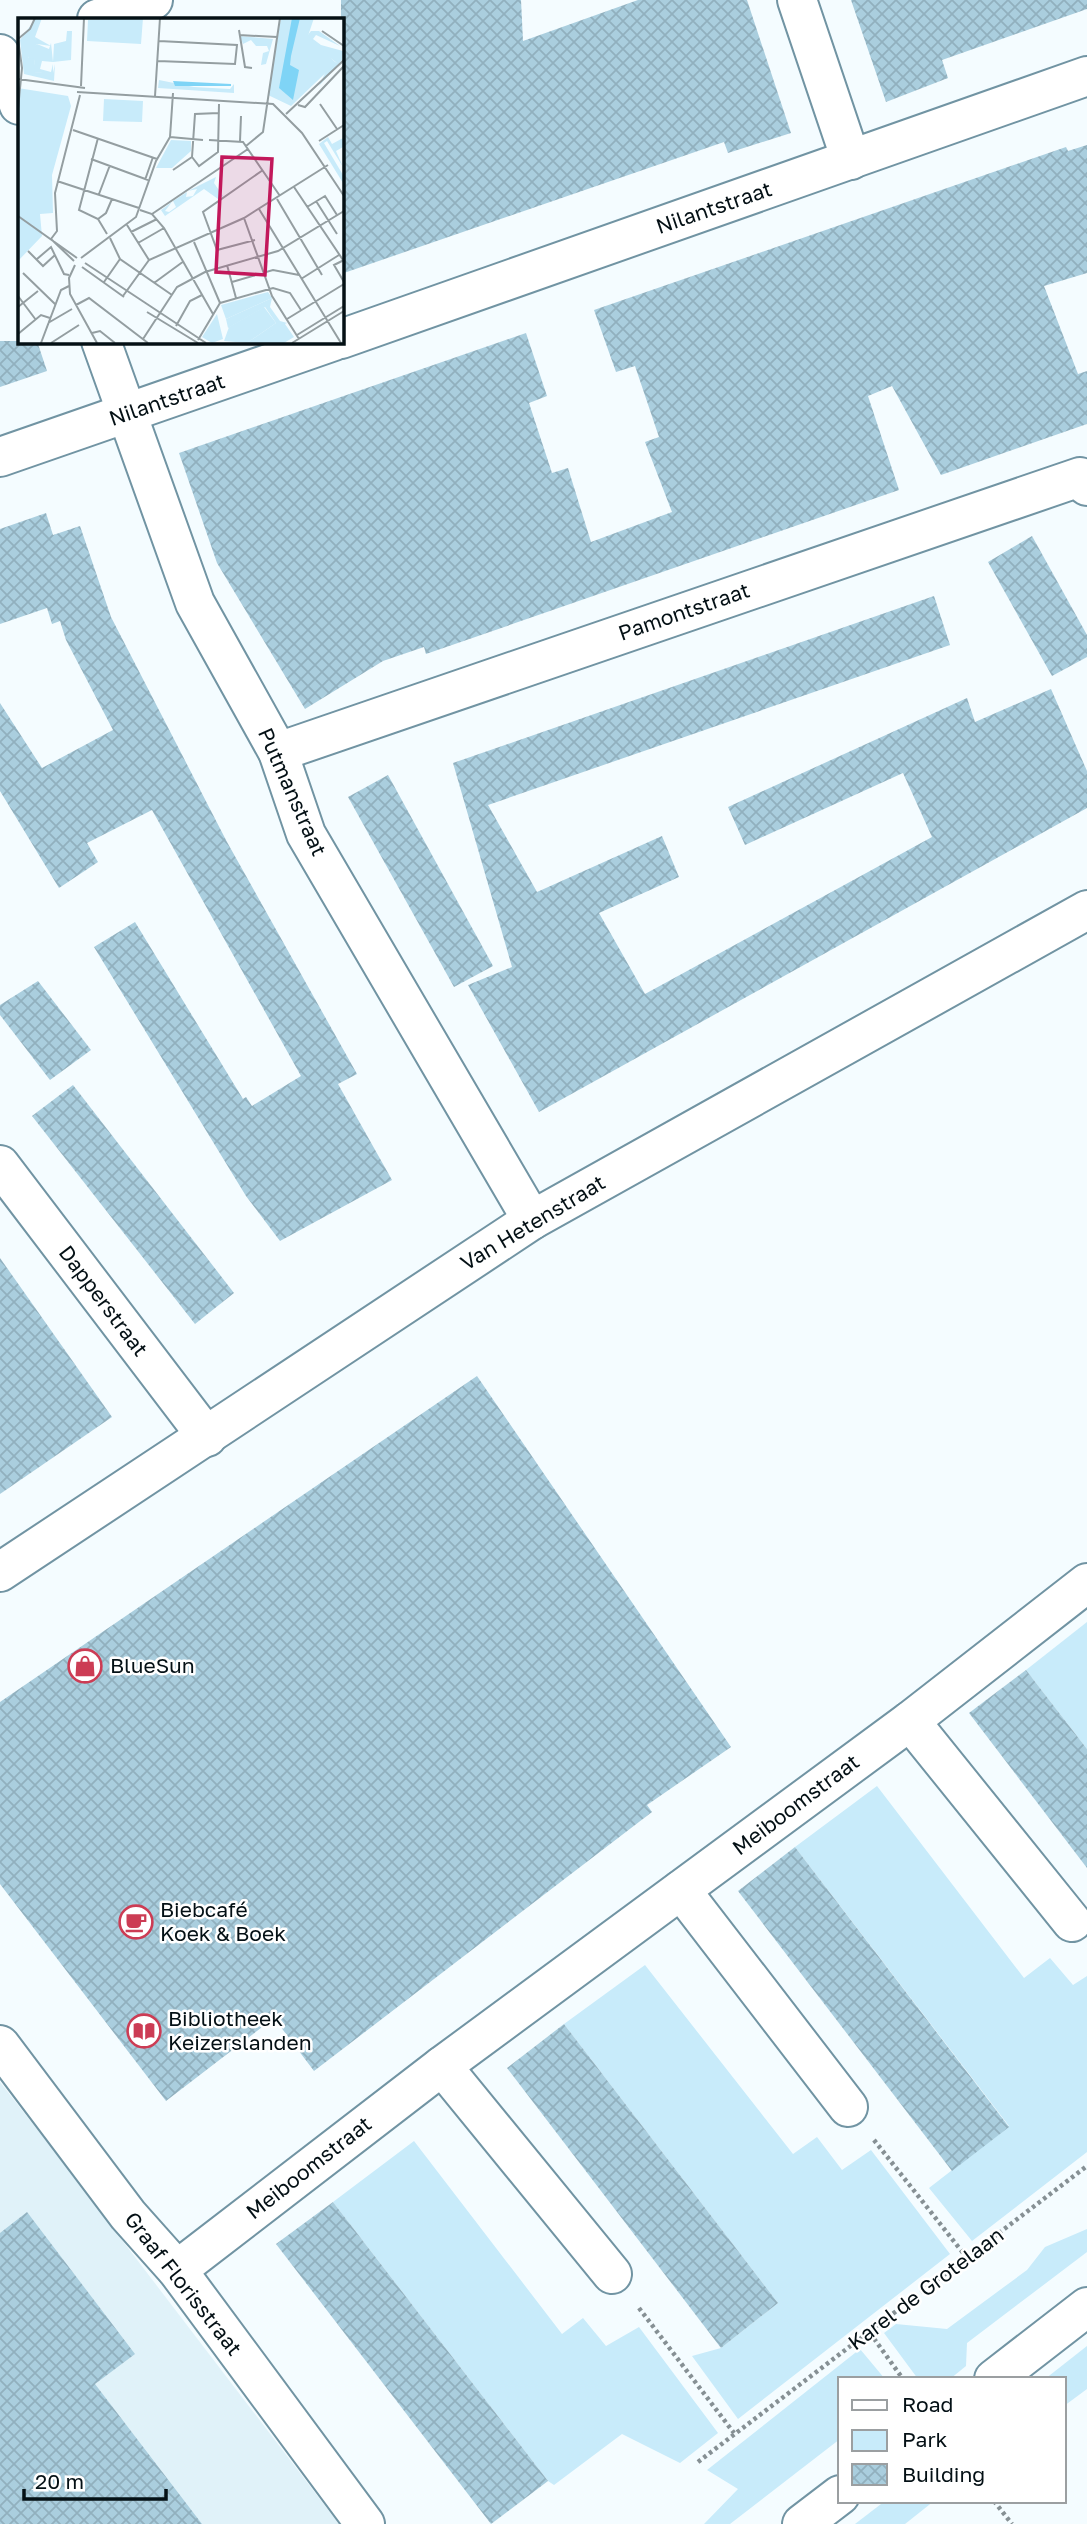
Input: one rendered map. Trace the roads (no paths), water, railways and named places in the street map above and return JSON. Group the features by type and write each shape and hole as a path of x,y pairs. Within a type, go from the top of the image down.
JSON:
{"street":[{"path":"100,18 153,0"},
{"path":"797,0 851,160"},
{"path":"18,46 0,53 18,102"},
{"name":"Nilantstraat","path":"343,338 1087,76"},
{"name":"Putmanstraat","path":"102,343 195,603 278,752 306,834 532,1220"},
{"name":"Nilantstraat","path":"0,457 328,343"},
{"name":"Pamontstraat","path":"278,752 1080,477 1087,486"},
{"name":"Van Hetenstraat","path":"0,1572 532,1220 1087,910"},
{"name":"Dapperstraat","path":"0,1165 207,1437"},
{"name":"Meiboomstraat","path":"177,2270 442,2066 910,1721 1087,1583"},
{"path":"910,1721 1072,1923"},
{"path":"681,1890 848,2107"},
{"name":"Graaf Florisstraat","path":"0,2045 128,2215 177,2270 365,2524"},
{"path":"442,2066 612,2274"},
{"path":"997,2377 1087,2307"},
{"path":"802,2524 838,2497"}],"place":[{"name":"BlueSun","path":"85,1666"},
{"name":"Biebcafé Koek & Boek","path":"136,1922"},
{"name":"Bibliotheek Keizerslanden","path":"144,2031"}]}
